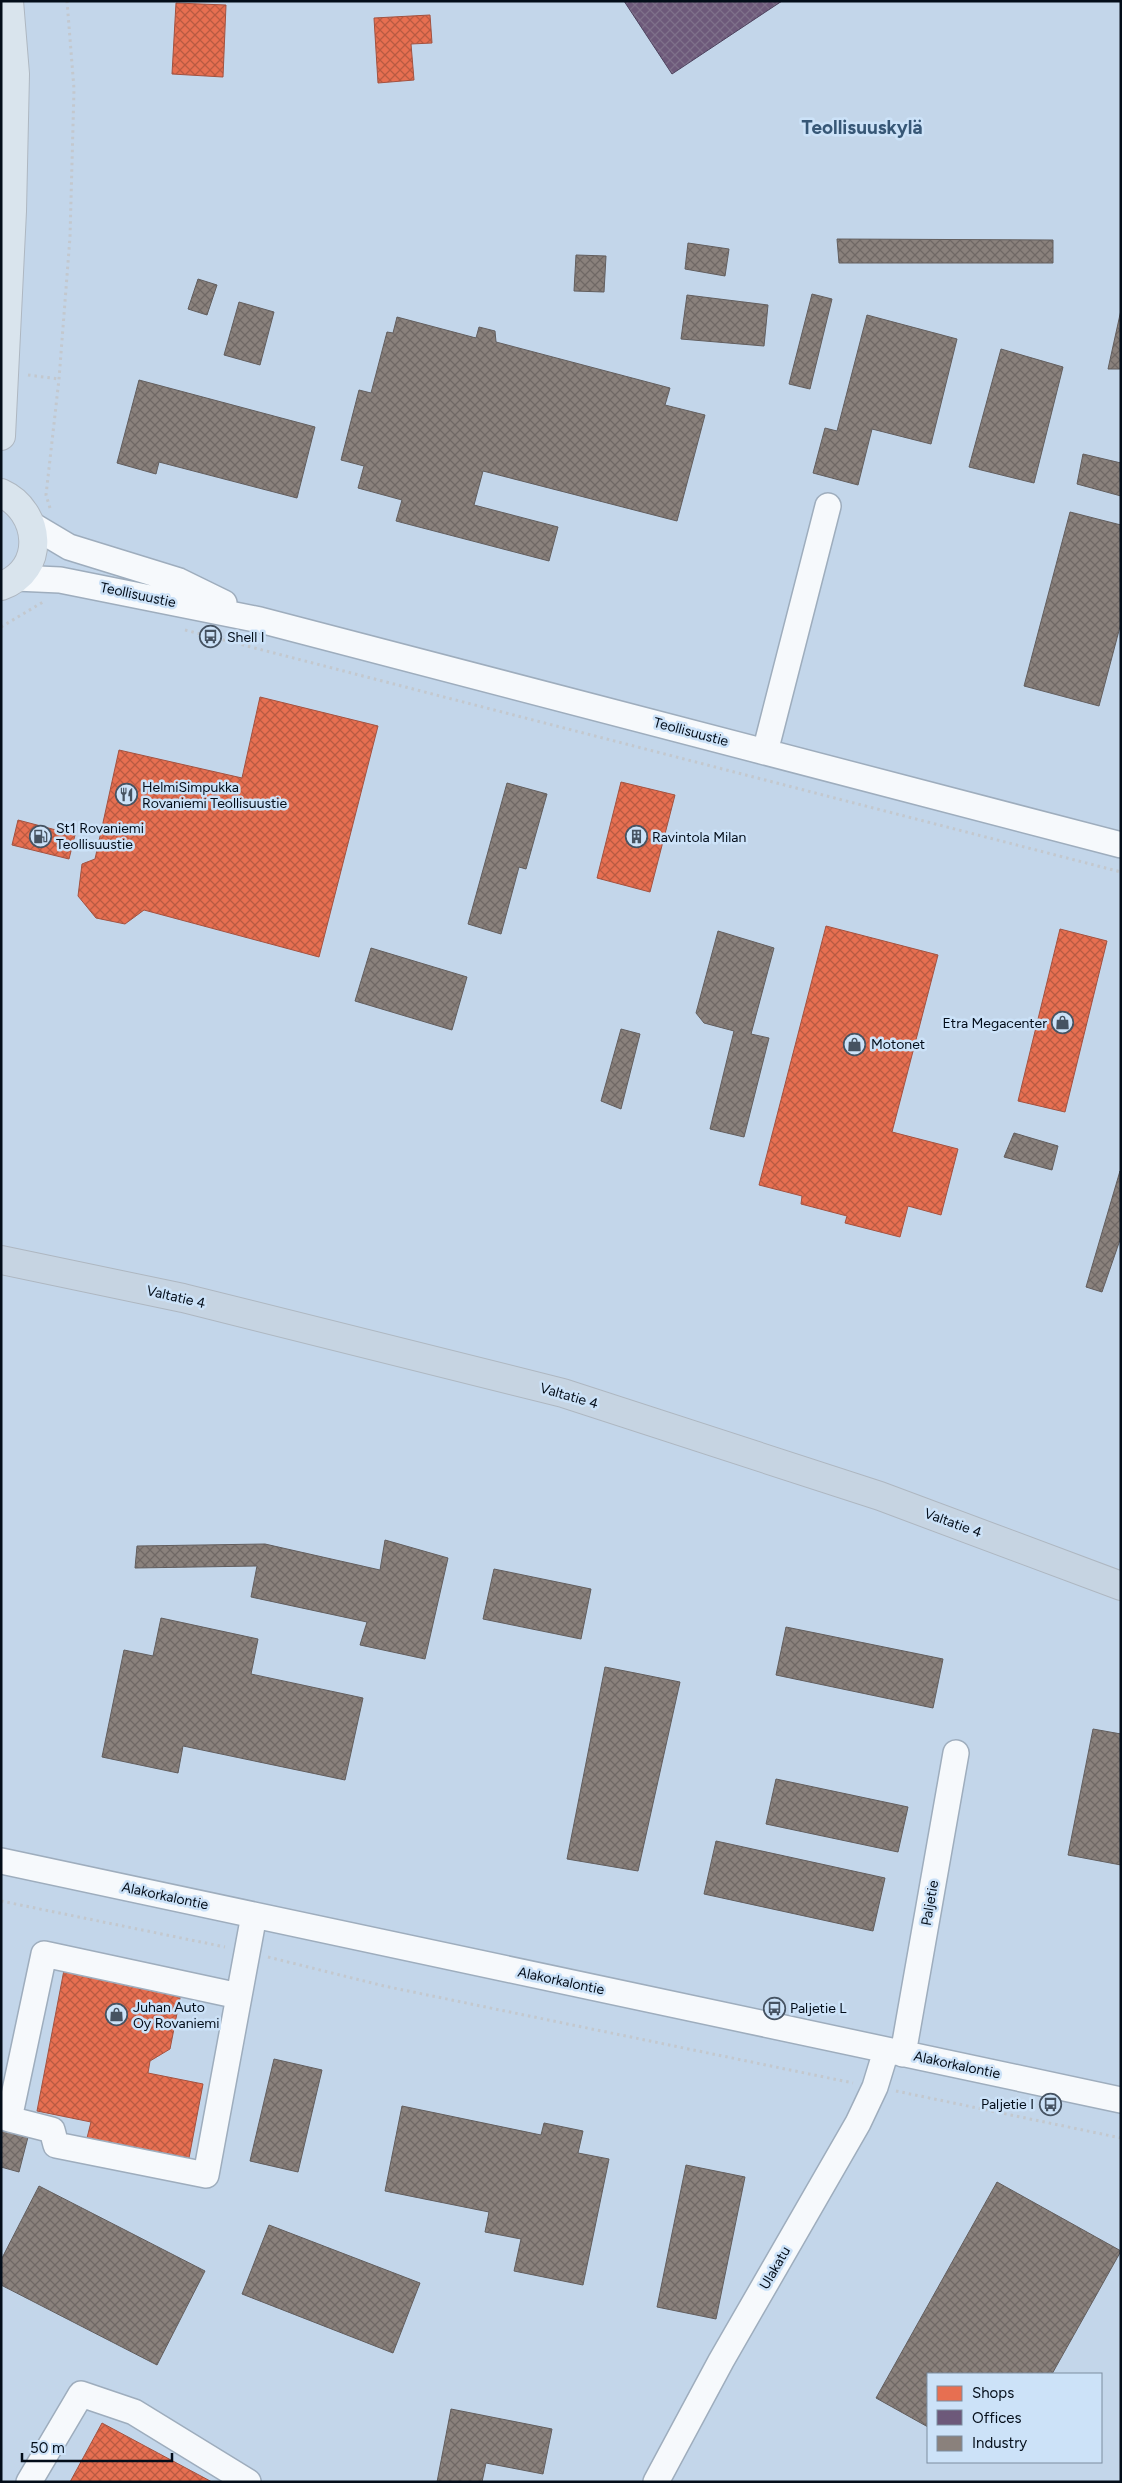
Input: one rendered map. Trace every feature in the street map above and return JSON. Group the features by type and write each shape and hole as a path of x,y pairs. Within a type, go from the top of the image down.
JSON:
{"highway":[{"name":"Valtatie 4","path":"1,1260 183,1298 563,1393 880,1496 1121,1586"}],"main road":[{"path":"1,436 12,211 15,74 9,1"},
{"path":"1,493 12,497 24,509 42,518 30,560 8,582"}],"street":[{"path":"765,752 828,506"},
{"name":"Teollisuustie","path":"42,518 69,547 179,581 260,620"},
{"name":"Teollisuustie","path":"8,582 60,580 260,620 1121,845"},
{"name":"Paljetie","path":"895,2053 956,1753"},
{"name":"Alakorkalontie","path":"1,1861 1121,2100"},
{"path":"239,1996 44,1954 8,2119 52,2130 56,2145 206,2175 254,1915"},
{"name":"Ulakatu","path":"656,2482 721,2361 858,2123 875,2087 895,2053"},
{"path":"29,2482 81,2394 134,2412 248,2482"}],"path":[{"path":"42,518 59,379 70,236 74,89 66,1"},
{"path":"28,375 59,379"},
{"path":"1,627 57,594 60,580"},
{"path":"183,629 1121,872"},
{"path":"1,1901 247,1952 384,1986 1121,2138"}],"building: Shops":[{"path":"176,3 226,5 223,77 172,74"},
{"path":"430,15 432,43 411,44 414,80 378,83 374,18"},
{"path":"260,697 378,726 319,957 144,910 125,924 96,918 78,896 82,864 95,859 119,750 242,778"},
{"name":"Ravintola Milan","path":"621,782 675,795 650,892 597,878"},
{"path":"18,820 75,835 69,859 12,845"},
{"name":"Motonet","path":"826,926 938,955 892,1132 958,1149 941,1215 908,1206 900,1237 845,1223 847,1216 801,1204 802,1196 759,1185"},
{"path":"1060,929 1107,941 1065,1112 1018,1101"},
{"path":"64,1970 181,1993 170,2049 150,2061 148,2073 203,2084 189,2158 87,2138 91,2122 37,2111"},
{"path":"102,2423 212,2482 70,2482"}],"building: Offices":[{"path":"624,1 782,1 672,74"}],"building: Industry":[{"path":"837,239 1053,240 1053,263 839,263"},
{"path":"688,243 729,249 725,276 685,269"},
{"path":"576,255 606,256 604,292 574,291"},
{"path":"198,279 217,285 207,315 188,309"},
{"path":"812,294 832,299 810,389 789,384"},
{"path":"687,295 768,305 764,346 681,339"},
{"path":"239,302 274,312 260,365 224,355"},
{"path":"1121,310 1121,369 1108,369"},
{"path":"867,315 957,339 931,444 872,429 858,485 813,473 825,428 837,431"},
{"path":"397,317 476,338 479,327 495,331 496,342 670,388 665,405 705,415 677,521 483,471 474,505 558,527 549,561 396,521 402,500 358,488 364,466 341,460 359,390 371,393 387,332 393,333"},
{"path":"1001,349 1063,367 1034,483 969,467"},
{"path":"139,380 315,427 297,498 159,462 156,474 117,463"},
{"path":"1083,454 1121,463 1121,496 1077,484"},
{"path":"1070,512 1121,525 1121,623 1099,706 1024,686"},
{"path":"507,783 547,794 526,869 519,867 501,934 468,924"},
{"path":"718,931 774,948 751,1034 769,1038 744,1137 710,1129 734,1031 704,1023 696,1013"},
{"path":"371,948 467,977 452,1030 355,1001"},
{"path":"621,1029 640,1034 621,1109 601,1101"},
{"path":"1014,1133 1058,1146 1052,1170 1004,1157"},
{"path":"1120,1171 1121,1237 1102,1292 1086,1287"},
{"path":"385,1540 448,1558 425,1659 360,1645 367,1622 251,1597 257,1566 135,1568 137,1546 265,1544 380,1570"},
{"path":"494,1569 591,1589 581,1639 483,1619"},
{"path":"161,1618 258,1639 251,1674 363,1698 345,1780 183,1746 178,1773 102,1757 124,1650 153,1656"},
{"path":"786,1627 943,1659 933,1708 776,1675"},
{"path":"605,1667 680,1682 638,1871 567,1859"},
{"path":"1093,1729 1121,1734 1121,1865 1068,1855"},
{"path":"776,1779 908,1807 898,1852 766,1824"},
{"path":"716,1841 885,1878 873,1931 704,1894"},
{"path":"274,2059 322,2070 298,2172 250,2161"},
{"path":"402,2106 541,2135 544,2123 583,2131 578,2153 609,2159 583,2285 514,2271 521,2239 485,2232 489,2212 385,2191"},
{"path":"1,2130 28,2137 19,2172 1,2167"},
{"path":"686,2165 745,2177 716,2319 657,2307"},
{"path":"997,2182 1121,2251 1053,2373 927,2373 927,2426 876,2398"},
{"path":"39,2186 205,2271 157,2365 1,2285 1,2260"},
{"path":"269,2225 420,2283 393,2353 242,2294"},
{"path":"451,2409 552,2429 543,2474 486,2463 482,2482 437,2482"}],"place":[{"name":"Shell I","path":"211,637"},
{"name":"HelmiSimpukka Rovaniemi Teollisuustie","path":"126,795"},
{"name":"St1 Rovaniemi Teollisuustie","path":"40,836"},
{"name":"Ravintola Milan","path":"636,837"},
{"name":"Etra Megacenter","path":"1063,1023"},
{"name":"Motonet","path":"855,1044"},
{"name":"Paljetie L","path":"774,2008"},
{"name":"Juhan Auto Oy Rovaniemi","path":"117,2015"},
{"name":"Paljetie I","path":"1050,2104"}],"district":[{"name":"Teollisuuskylä","path":"862,127"}]}
